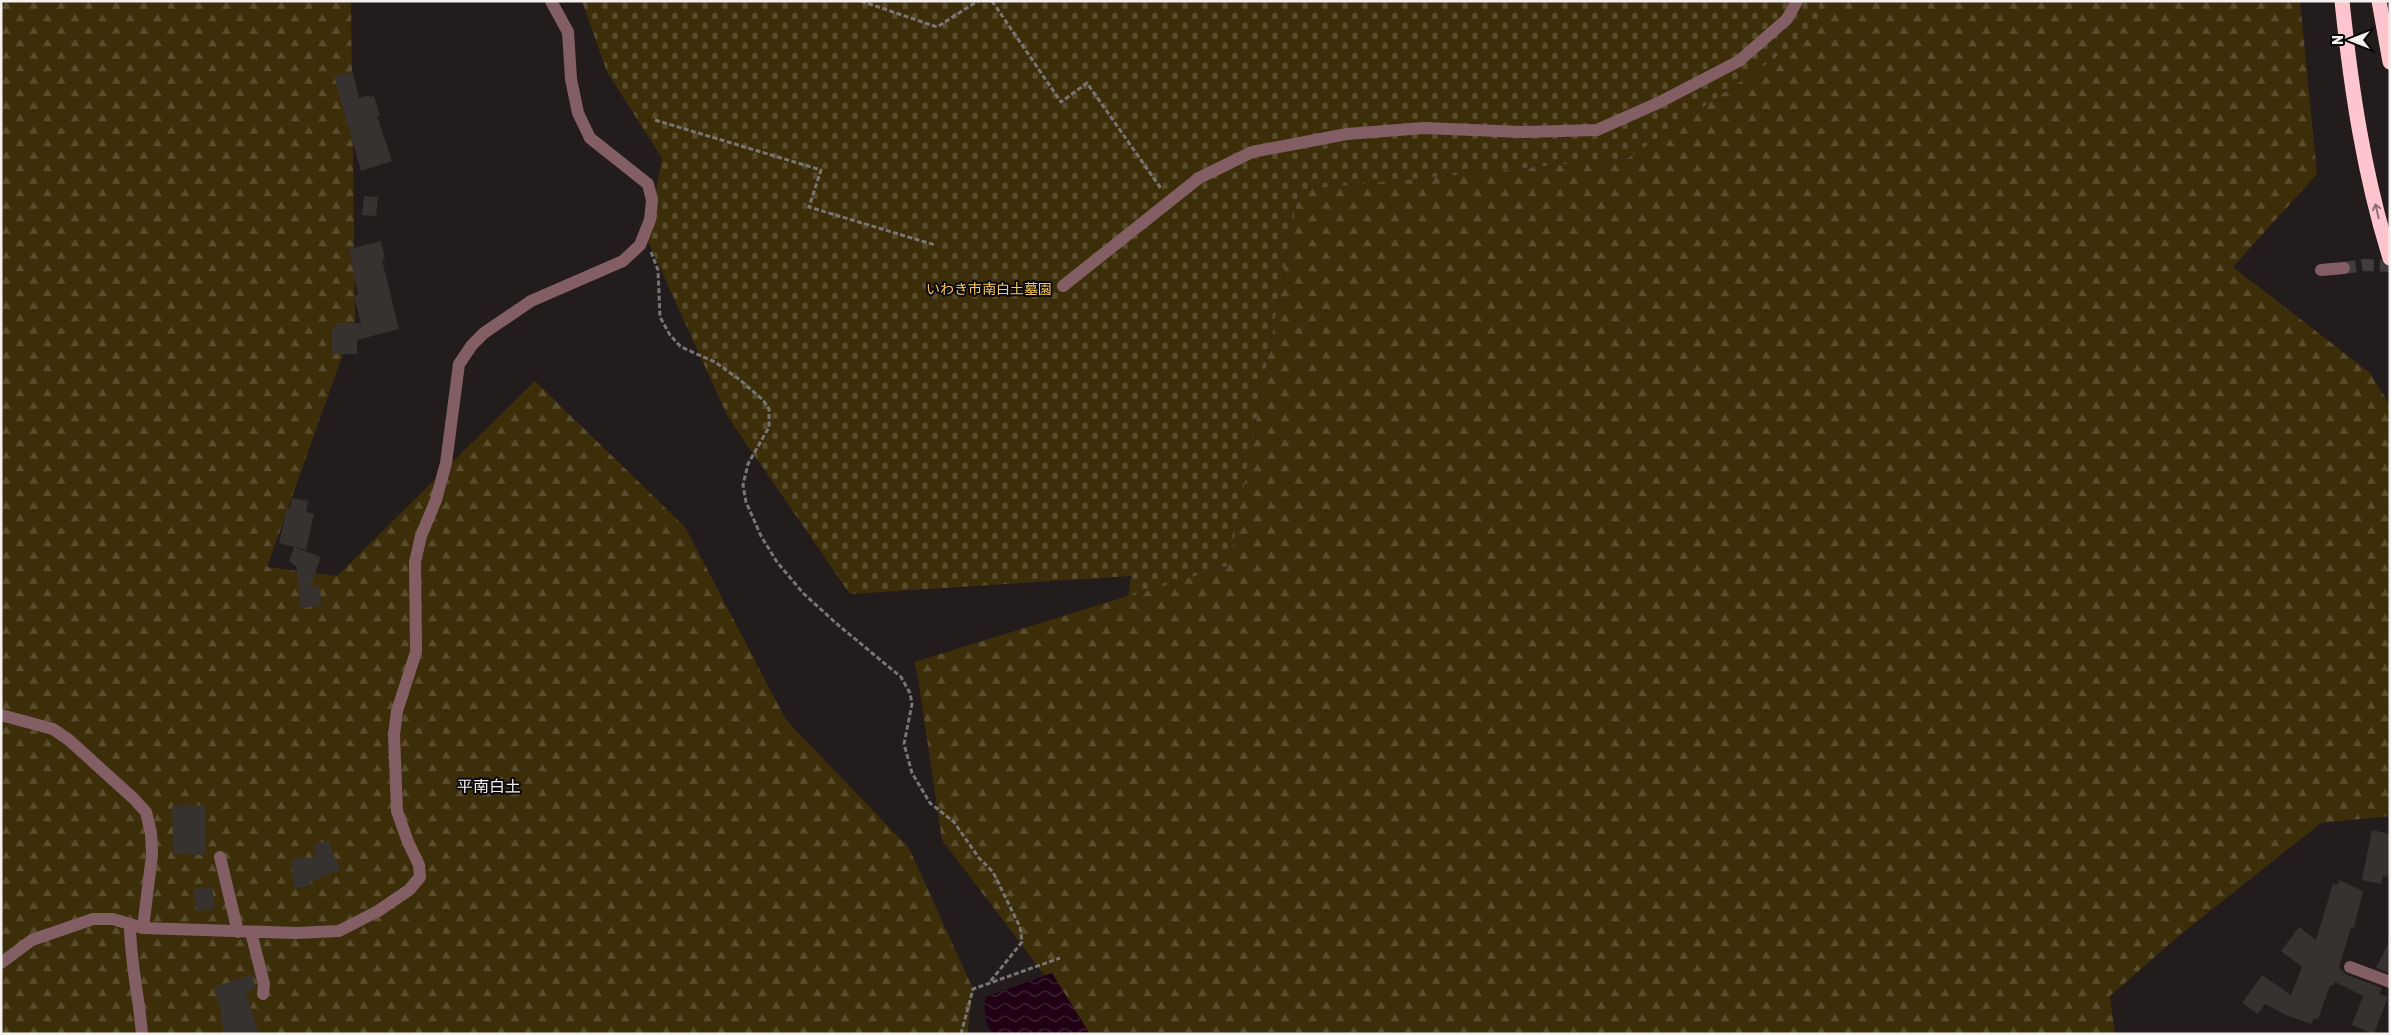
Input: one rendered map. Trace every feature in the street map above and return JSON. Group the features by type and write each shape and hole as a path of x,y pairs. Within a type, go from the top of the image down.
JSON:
{"highway":[{"path":"2342,1 2349,72 2363,155 2390,258"},
{"path":"2379,1 2390,62"}],"street":[{"path":"1,963 32,940 93,919 113,919 144,928 245,932 339,931 386,906 409,890 420,877 419,864 408,842 397,811 394,735 397,711 416,652 415,562 421,536 436,500 446,463 460,364 472,345 484,333 532,301 623,261 640,245 650,220 652,200 648,184 590,138 578,113 571,79 568,32 551,1"},
{"path":"1063,286 1199,178 1252,152 1347,134 1424,128 1522,132 1598,130 1658,104 1739,61 1786,20 1797,1"},
{"path":"2322,270 2344,268"},
{"path":"1,715 53,729 126,791 146,812 151,833 152,855 144,928"},
{"path":"220,856 264,984 263,994"},
{"path":"130,924 132,962 137,980 142,1034"},
{"path":"2350,967 2390,982"}],"path":[{"path":"861,1 937,27 978,1"},
{"path":"992,1 1061,102 1087,83 1170,201"},
{"path":"655,120 821,170 809,207 935,245"},
{"path":"642,239 653,255 658,270 660,318 670,335 681,347 715,362 740,380 763,400 769,409 769,428 748,464 743,485 746,502 761,536 777,562 804,593 825,614 901,677 910,693 912,704 904,744 912,774 930,803 954,822 979,858 994,872 1016,917 1023,938 1022,942 989,983"},
{"path":"961,1034 973,989 1060,958"}],"green space":[{"path":"1,1 351,1 355,320 267,567 337,576 535,381 685,527 786,720 909,848 973,989 967,1034 1,1034"},
{"name":"いわき市南白土墓園","path":"582,1 1819,1 1819,28 1628,158 1299,190 1229,565 1128,597 1131,576 850,594 728,417 647,239 662,158 607,72"},
{"path":"1793,1 2300,1 2317,174 2233,267 2370,373 2390,406 2390,816 2321,823 2181,934 2110,996 2115,1034 1088,1032 942,840 914,662 1229,565 1299,190 1628,158"}],"water":[{"path":"1052,973 1090,1034 992,1034 985,1016 984,1005 986,997"}],"building":[{"path":"353,72 359,98 369,95 370,97 374,96 380,115 377,116 392,161 361,171 334,76"},
{"path":"364,196 378,197 376,216 362,215"},
{"path":"381,241 385,259 382,260 399,329 357,340 357,354 332,354 332,328 336,328 336,323 361,323 354,296 358,294 349,249"},
{"path":"292,498 308,501 306,512 314,514 306,550 279,543 287,508 290,508"},
{"path":"294,547 321,557 310,587 320,586 321,606 302,608 301,612 297,567 289,561"},
{"path":"205,805 206,855 174,854 172,806"},
{"path":"2372,830 2390,834 2390,869 2388,877 2383,876 2381,884 2362,880"},
{"path":"328,840 340,870 311,881 311,886 294,888 291,859 317,857 313,846"},
{"path":"2339,880 2363,891 2354,928 2351,927 2339,968 2347,975 2382,988 2379,994 2388,997 2374,1034 2352,1025 2363,996 2335,982 2333,986 2330,985 2318,1019 2314,1018 2311,1024 2286,1015 2265,1004 2258,1014 2242,1003 2262,975 2291,995 2302,967 2281,951 2299,927 2316,940 2333,884 2337,885"},
{"path":"212,887 215,909 196,911 194,889"},
{"path":"2390,940 2390,972 2389,973 2376,968"},
{"path":"253,974 255,989 246,992 259,1034 225,1034 220,1015 222,1014 214,987"}],"tunnel":[{"path":"2344,268 2364,265 2390,266"}],"district":[{"name":"平南白土","path":"489,786"}]}
